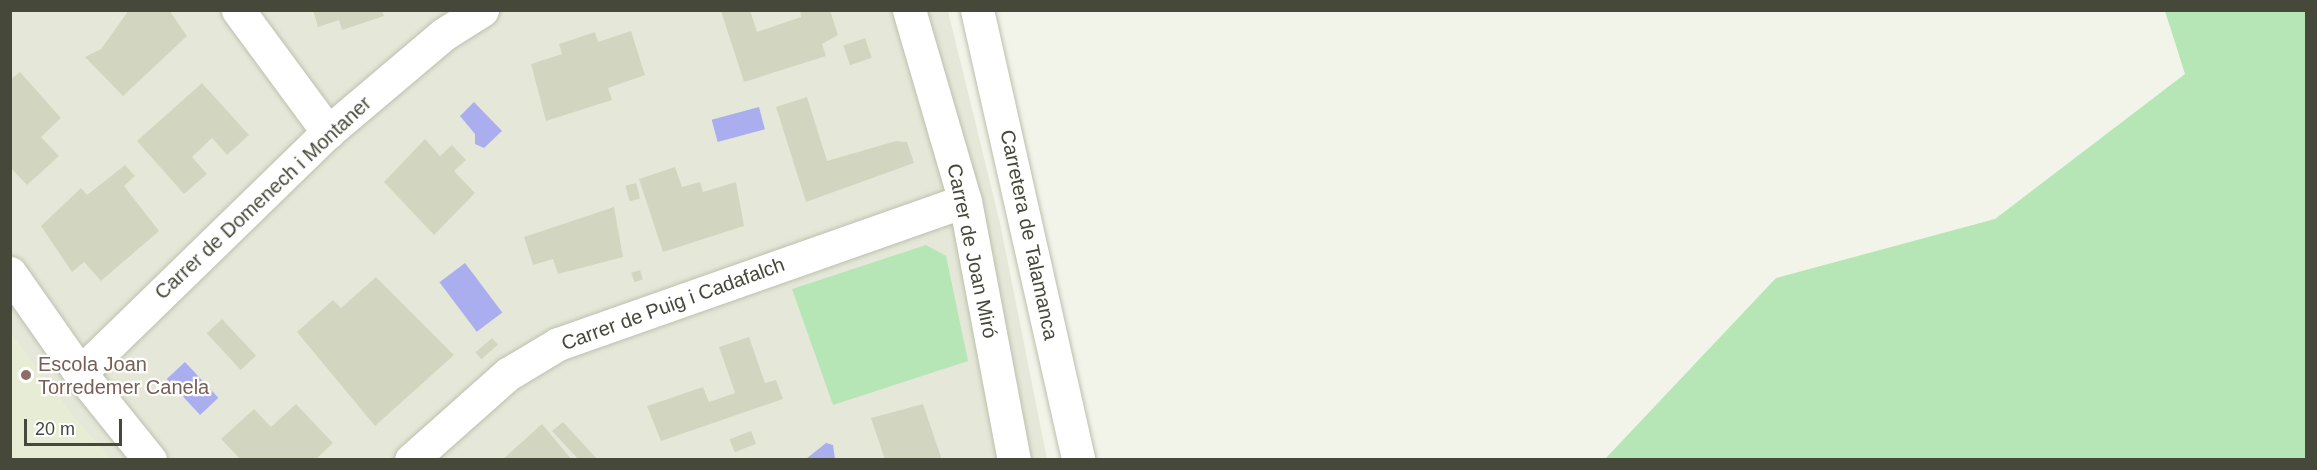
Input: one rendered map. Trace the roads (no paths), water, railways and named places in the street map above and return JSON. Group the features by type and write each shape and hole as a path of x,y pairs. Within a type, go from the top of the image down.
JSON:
{"street":[{"path":"238,10 328,132"},
{"name":"Carrer de Domenech i Montaner","path":"80,373 328,132 444,34 482,10"},
{"name":"Carrer de Joan Miró","path":"909,10 965,201 1014,459"},
{"name":"Carretera de Talamanca","path":"977,10 1078,459"},
{"name":"Carrer de Puig i Cadafalch","path":"411,459 508,374 558,344 965,201"},
{"path":"10,273 80,373 150,459"}],"water":[{"path":"474,102 502,131 484,148 475,144 475,134 460,116"},
{"path":"759,107 765,129 718,142 712,120"},
{"path":"465,263 502,313 477,332 439,282"},
{"path":"185,362 218,398 200,415 167,379"},
{"path":"826,443 833,445 835,459 806,459"}],"place":[{"name":"Escola Joan Torredemer Canela","path":"26,375"}]}
